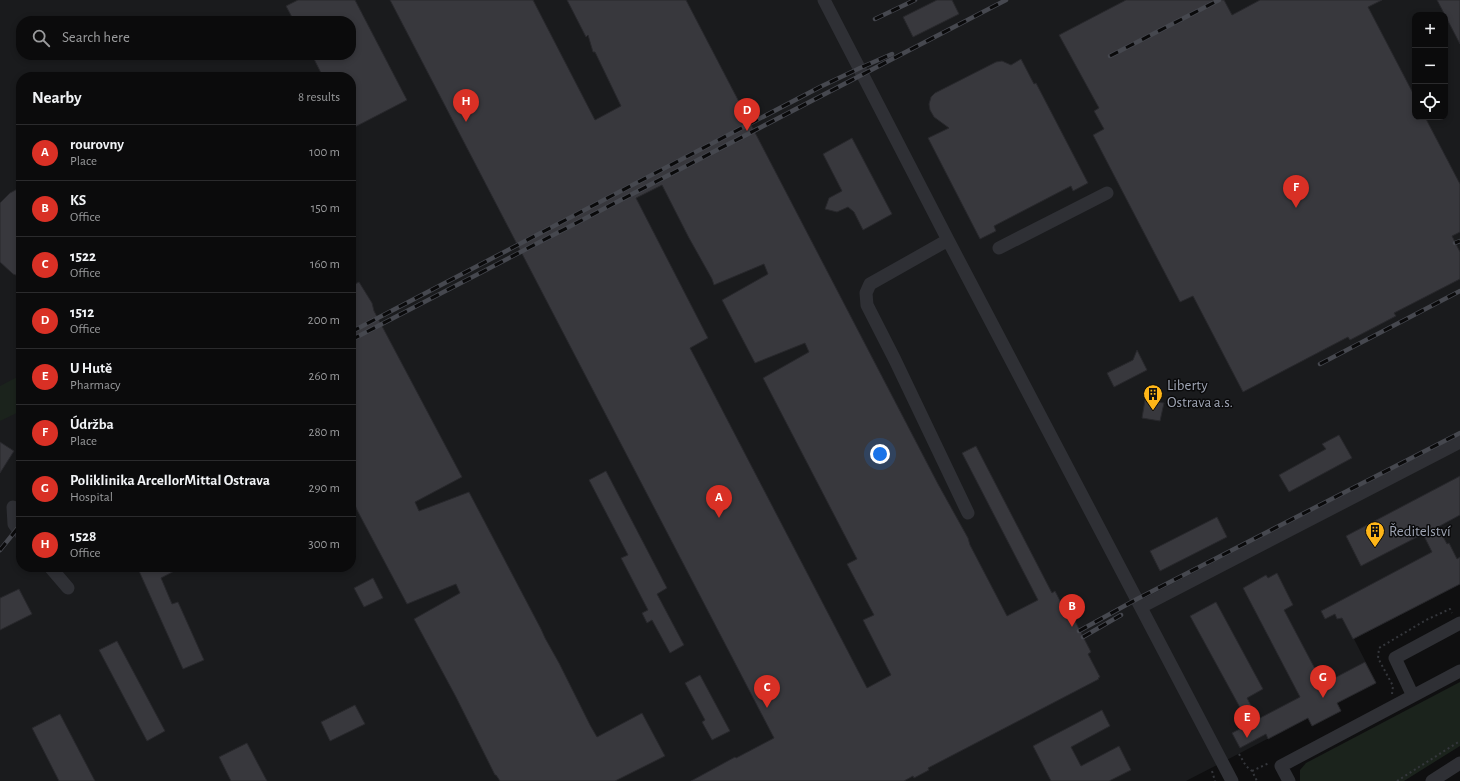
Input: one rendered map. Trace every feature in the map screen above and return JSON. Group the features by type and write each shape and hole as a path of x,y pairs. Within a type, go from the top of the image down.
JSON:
{"street":[{"path":"824,0 948,240 1232,781"},
{"path":"999,248 1107,193"},
{"path":"948,240 870,284 866,293 867,305 968,513"},
{"path":"1141,608 1460,442"},
{"path":"13,507 14,524 16,527"},
{"path":"54,572 68,588"},
{"path":"1413,696 1395,658 1460,624"},
{"path":"1289,781 1281,766 1460,671"},
{"path":"1432,781 1460,763"}],"path":[{"path":"1392,695 1393,686 1378,658 1379,648 1426,620 1450,609"},
{"path":"1397,781 1460,741"},
{"path":"1238,754 1246,766 1252,771 1257,781"},
{"path":"1252,771 1274,761"},
{"path":"1211,768 1215,781"}],"shaded area":[{"path":"0,0 1460,0 1460,584 1354,639 1376,682 1337,703 1341,711 1312,726 1308,718 1186,781 0,781"},
{"path":"16,378 16,413 0,421 0,386"},
{"path":"1460,682 1460,746 1404,781 1300,781 1300,770 1306,763"}],"building":[{"path":"298,0 355,0 407,100 356,126 356,72 320,72 314,60 356,60 356,16 291,16 286,6"},
{"path":"390,0 533,0 595,120 621,106 595,52 593,52 588,35 586,37 567,0 686,0 938,484 968,538 970,545 1007,616 1038,600 962,453 976,446 1052,593 1055,591 1071,622 1075,621 1091,652 1088,654 1100,677 1098,678 1099,679 928,768 929,770 914,778 913,776 904,781 691,781 774,738","holes":["662,185 714,285 764,264 768,274 722,300 755,363 805,343 809,352 763,378 857,559 847,564 874,615 863,620 891,675 867,688 690,348 708,338 636,198"]},
{"path":"937,0 952,0 959,14 913,37 903,17"},
{"path":"1126,0 1224,0 1232,15 1260,0 1382,0 1368,7 1412,91 1412,120 1427,120 1460,184 1460,232 1452,236 1460,252 1460,279 1394,313 1396,316 1350,340 1348,337 1243,392 1193,296 1180,302 1093,135 1104,129 1094,111 1099,108 1059,35"},
{"path":"1437,0 1460,0 1460,44 1448,21 1448,12 1443,12"},
{"path":"1021,59 1034,84 1036,83 1088,183 1073,191 1071,186 994,226 996,231 980,239 928,138 949,128 934,117 930,110 929,104 931,97 935,93 996,62 1002,61 1011,65"},
{"path":"852,138 892,214 863,230 854,212 848,207 837,212 825,209 829,198 842,191 823,154"},
{"path":"16,190 16,275 0,262 0,203 10,193"},
{"path":"359,282 372,303 374,311 462,477 415,502 419,511 469,492 597,737 642,713 665,756 615,781 500,781 495,775 456,697 414,619 460,593 456,584 407,604 356,508 356,284"},
{"path":"1137,350 1147,370 1114,387 1107,373 1133,360"},
{"name":"Liberty Ostrava a.s.","path":"1145,400 1164,403 1160,421 1142,418"},
{"path":"1339,435 1352,458 1289,492 1279,475 1326,449 1322,444"},
{"path":"0,442 14,451 0,473"},
{"path":"606,471 667,588 657,594 684,645 670,653 652,620 647,623 642,613 648,610 621,558 628,555 589,480"},
{"name":"Ředitelství","path":"1460,476 1460,515 1438,527 1447,544 1449,543 1457,559 1460,557 1460,584 1353,639 1342,618 1337,619 1335,614 1325,619 1321,611 1432,552 1423,534 1361,566 1346,536"},
{"path":"1217,517 1227,537 1160,571 1150,551"},
{"path":"139,572 172,572 161,578 172,604 178,602 204,660 183,669"},
{"path":"1277,573 1293,605 1284,610 1323,684 1365,662 1376,683 1337,703 1341,711 1312,726 1308,718 1268,739 1266,734 1240,748 1232,733 1249,724 1190,616 1216,602 1263,689 1247,698 1258,719 1300,697 1243,588 1266,575 1268,578"},
{"path":"373,578 383,598 364,607 354,588"},
{"path":"19,589 32,614 0,630 0,598"},
{"path":"117,641 165,731 147,741 99,650"},
{"path":"700,675 730,731 712,740 702,722 705,720 685,683"},
{"path":"355,705 365,724 330,741 321,722"},
{"path":"1102,710 1110,726 1071,747 1081,766 1119,746 1131,770 1109,781 1051,781 1033,746"},
{"path":"60,714 95,781 59,781 32,728"},
{"path":"247,743 267,781 231,781 219,757"}],"railway":[{"path":"875,19 915,0"},
{"path":"356,337 1006,0"},
{"path":"1110,56 1219,0"},
{"path":"356,329 822,86 892,54"},
{"path":"1455,243 1460,241"},
{"path":"1320,364 1460,291"},
{"path":"1079,631 1137,599 1460,433"},
{"path":"0,550 16,530"},
{"path":"1083,637 1121,615"}],"place":[{"name":"1528","path":"466,122"},
{"name":"1512","path":"747,131"},
{"name":"Údržba","path":"1296,208"},
{"name":"Liberty Ostrava a.s.","path":"1153,411"},
{"name":"rourovny","path":"719,518"},
{"name":"Ředitelství","path":"1375,548"},
{"name":"KS","path":"1072,627"},
{"name":"Poliklinika ArcellorMittal Ostrava","path":"1323,698"},
{"name":"1522","path":"767,708"},
{"name":"U Hutě","path":"1247,738"}]}
